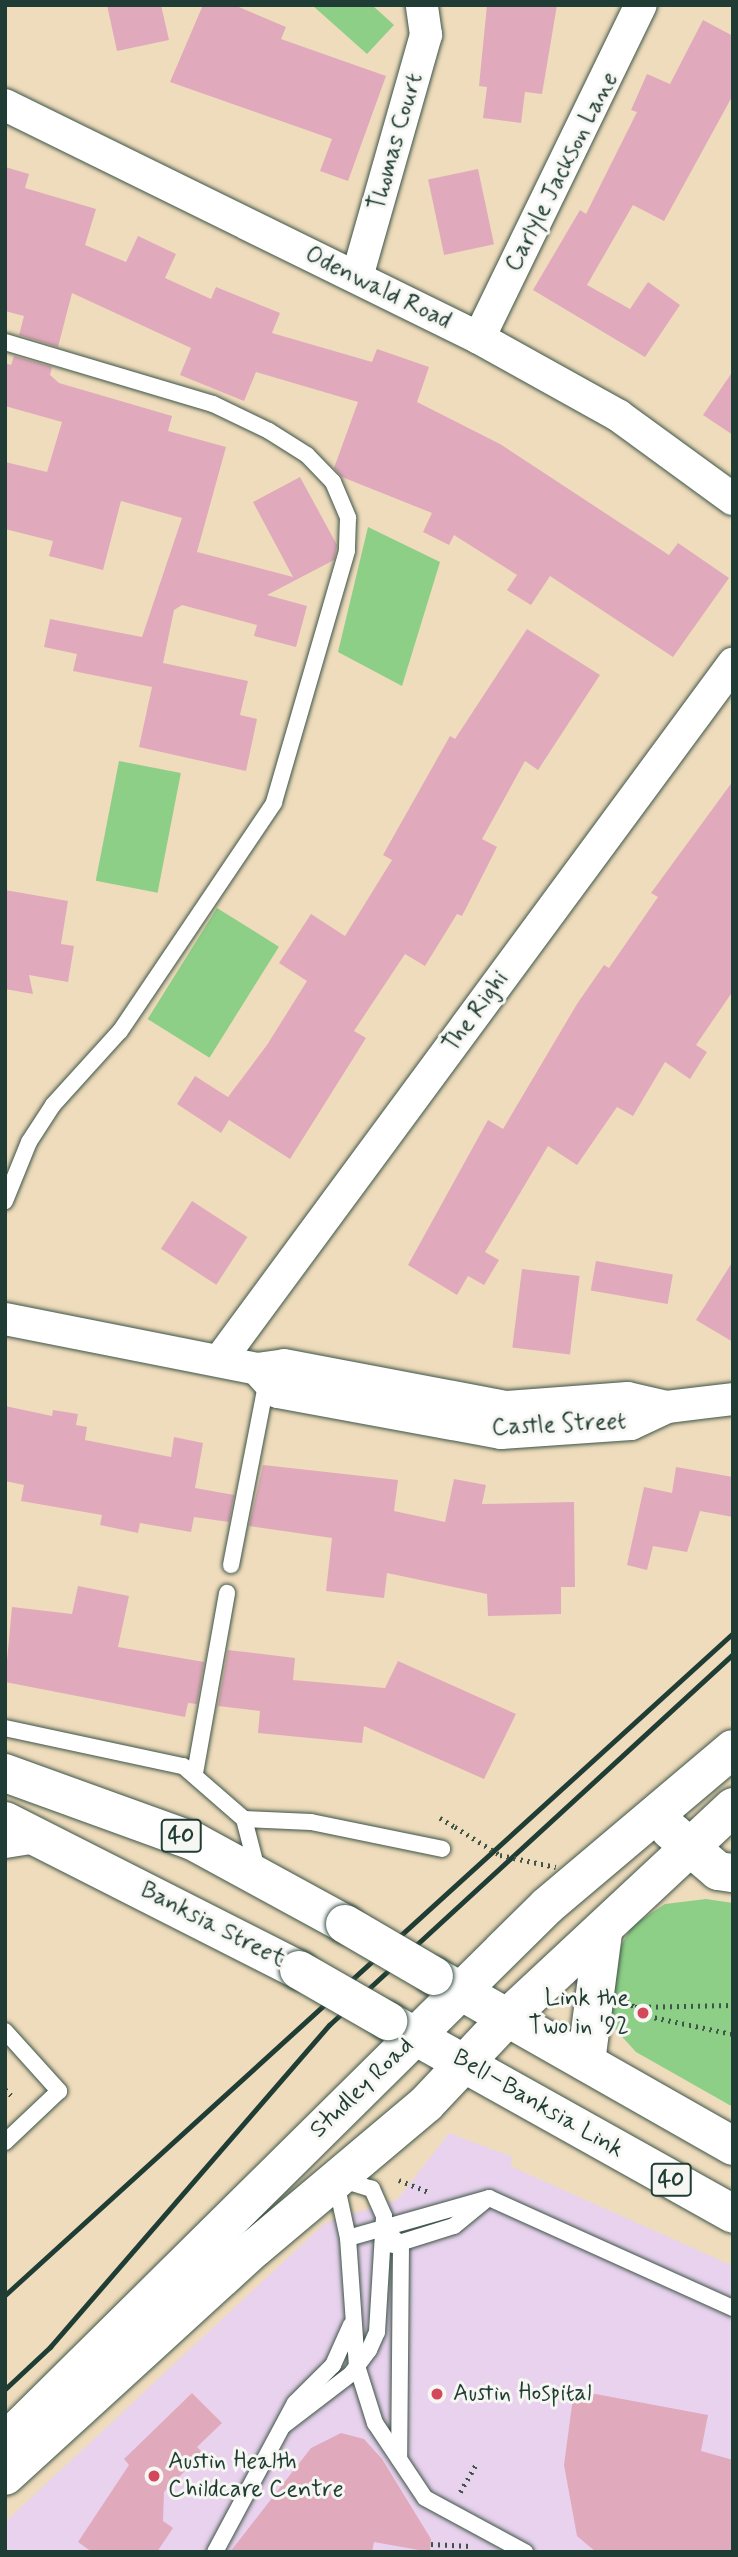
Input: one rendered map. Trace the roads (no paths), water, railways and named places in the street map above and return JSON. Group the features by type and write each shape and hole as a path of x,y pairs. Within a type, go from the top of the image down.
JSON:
{"main road":[{"name":"Studley Road","path":"5,2476 319,2162 402,2028 448,1983 655,1818 733,1749"},
{"name":"40","path":"5,1773 154,1824 258,1875 733,2146"},
{"name":"Studley Road","path":"5,2442 266,2186 319,2162 426,2104 457,2058 508,2017 603,1932 689,1845 733,1807"},
{"path":"655,1818 718,1871 733,1873"},
{"name":"Banksia Street","path":"5,1821 299,1970 402,2028"},
{"path":"586,2062 590,1998 603,1932"},
{"name":"Bell–Banksia Link","path":"402,2028 733,2214"}],"street":[{"name":"Thomas Court","path":"357,277 426,35 422,5"},
{"name":"Carlyle Jackson Lane","path":"479,338 641,5"},
{"name":"Odenwald Road","path":"5,105 479,338 619,416 733,499"},
{"name":"The Righi","path":"220,1360 733,664"},
{"name":"Castle Street","path":"5,1319 220,1360 261,1377 501,1433 631,1424 667,1407 733,1399"}],"lane":[{"path":"5,342 213,404 270,431 307,455 333,482 348,518 347,551 274,803 120,1031 47,1114 5,1202"},
{"path":"231,1565 261,1377"},
{"path":"195,1773 227,1593"},
{"path":"5,1728 166,1760 195,1773 244,1819 258,1875"},
{"path":"244,1819 299,1820 442,1849"},
{"path":"5,1850 55,1846"},
{"path":"5,2031 59,2091 5,2142"},
{"path":"283,2426 357,2366 380,2325 383,2228 372,2189 319,2162"},
{"path":"319,2162 348,2238 357,2366 375,2423 400,2465 447,2513 524,2552"},
{"path":"348,2238 489,2198 733,2308"},
{"path":"348,2238 383,2245 401,2245 454,2226 489,2198"},
{"path":"383,2228 401,2245 400,2465"},
{"path":"215,2552 300,2396 333,2364 352,2324"}],"railway":[{"path":"5,2295 733,1633"},
{"path":"5,2389 50,2347 329,2025 733,1654"}],"place":[{"name":"Link the Two in '92","path":"643,2013"},
{"name":"Austin Hospital","path":"437,2394"},
{"name":"Austin Health Childcare Centre","path":"154,2476"}]}
